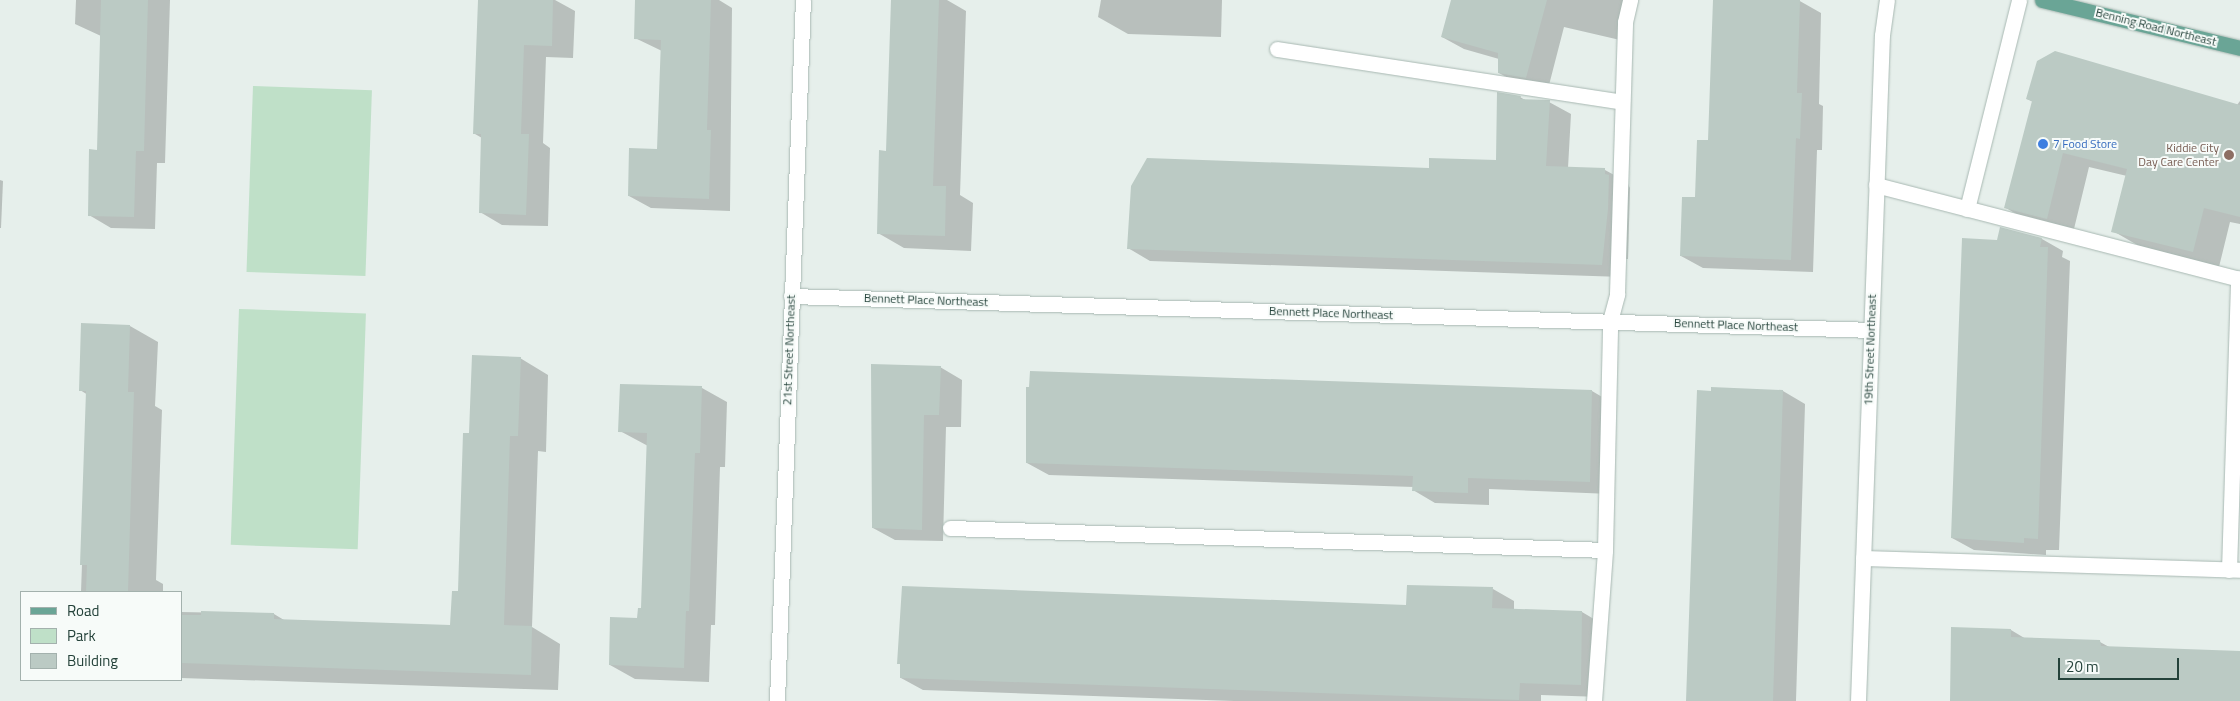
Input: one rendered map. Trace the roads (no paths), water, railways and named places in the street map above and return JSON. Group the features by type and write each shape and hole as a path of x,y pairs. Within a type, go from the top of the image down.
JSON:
{"main road":[{"name":"Benning Road Northeast","path":"2042,0 2092,6 2240,48"}],"street":[{"name":"21st Street Northeast","path":"777,701 802,0"},
{"path":"1594,701 1605,550 1610,322 1617,294 1625,22 1630,0"},
{"name":"19th Street Northeast","path":"1858,701 1882,35 1887,0"},
{"path":"1967,209 2019,0"},
{"path":"1278,49 1622,102"},
{"path":"1864,558 2234,570 2239,279 1876,185"},
{"name":"Bennett Place Northeast","path":"791,296 1870,330"},
{"path":"950,528 1605,550"}],"place":[{"name":"7 Food Store","path":"2043,144"},
{"name":"Kiddie City Day Care Center","path":"2229,155"}]}
